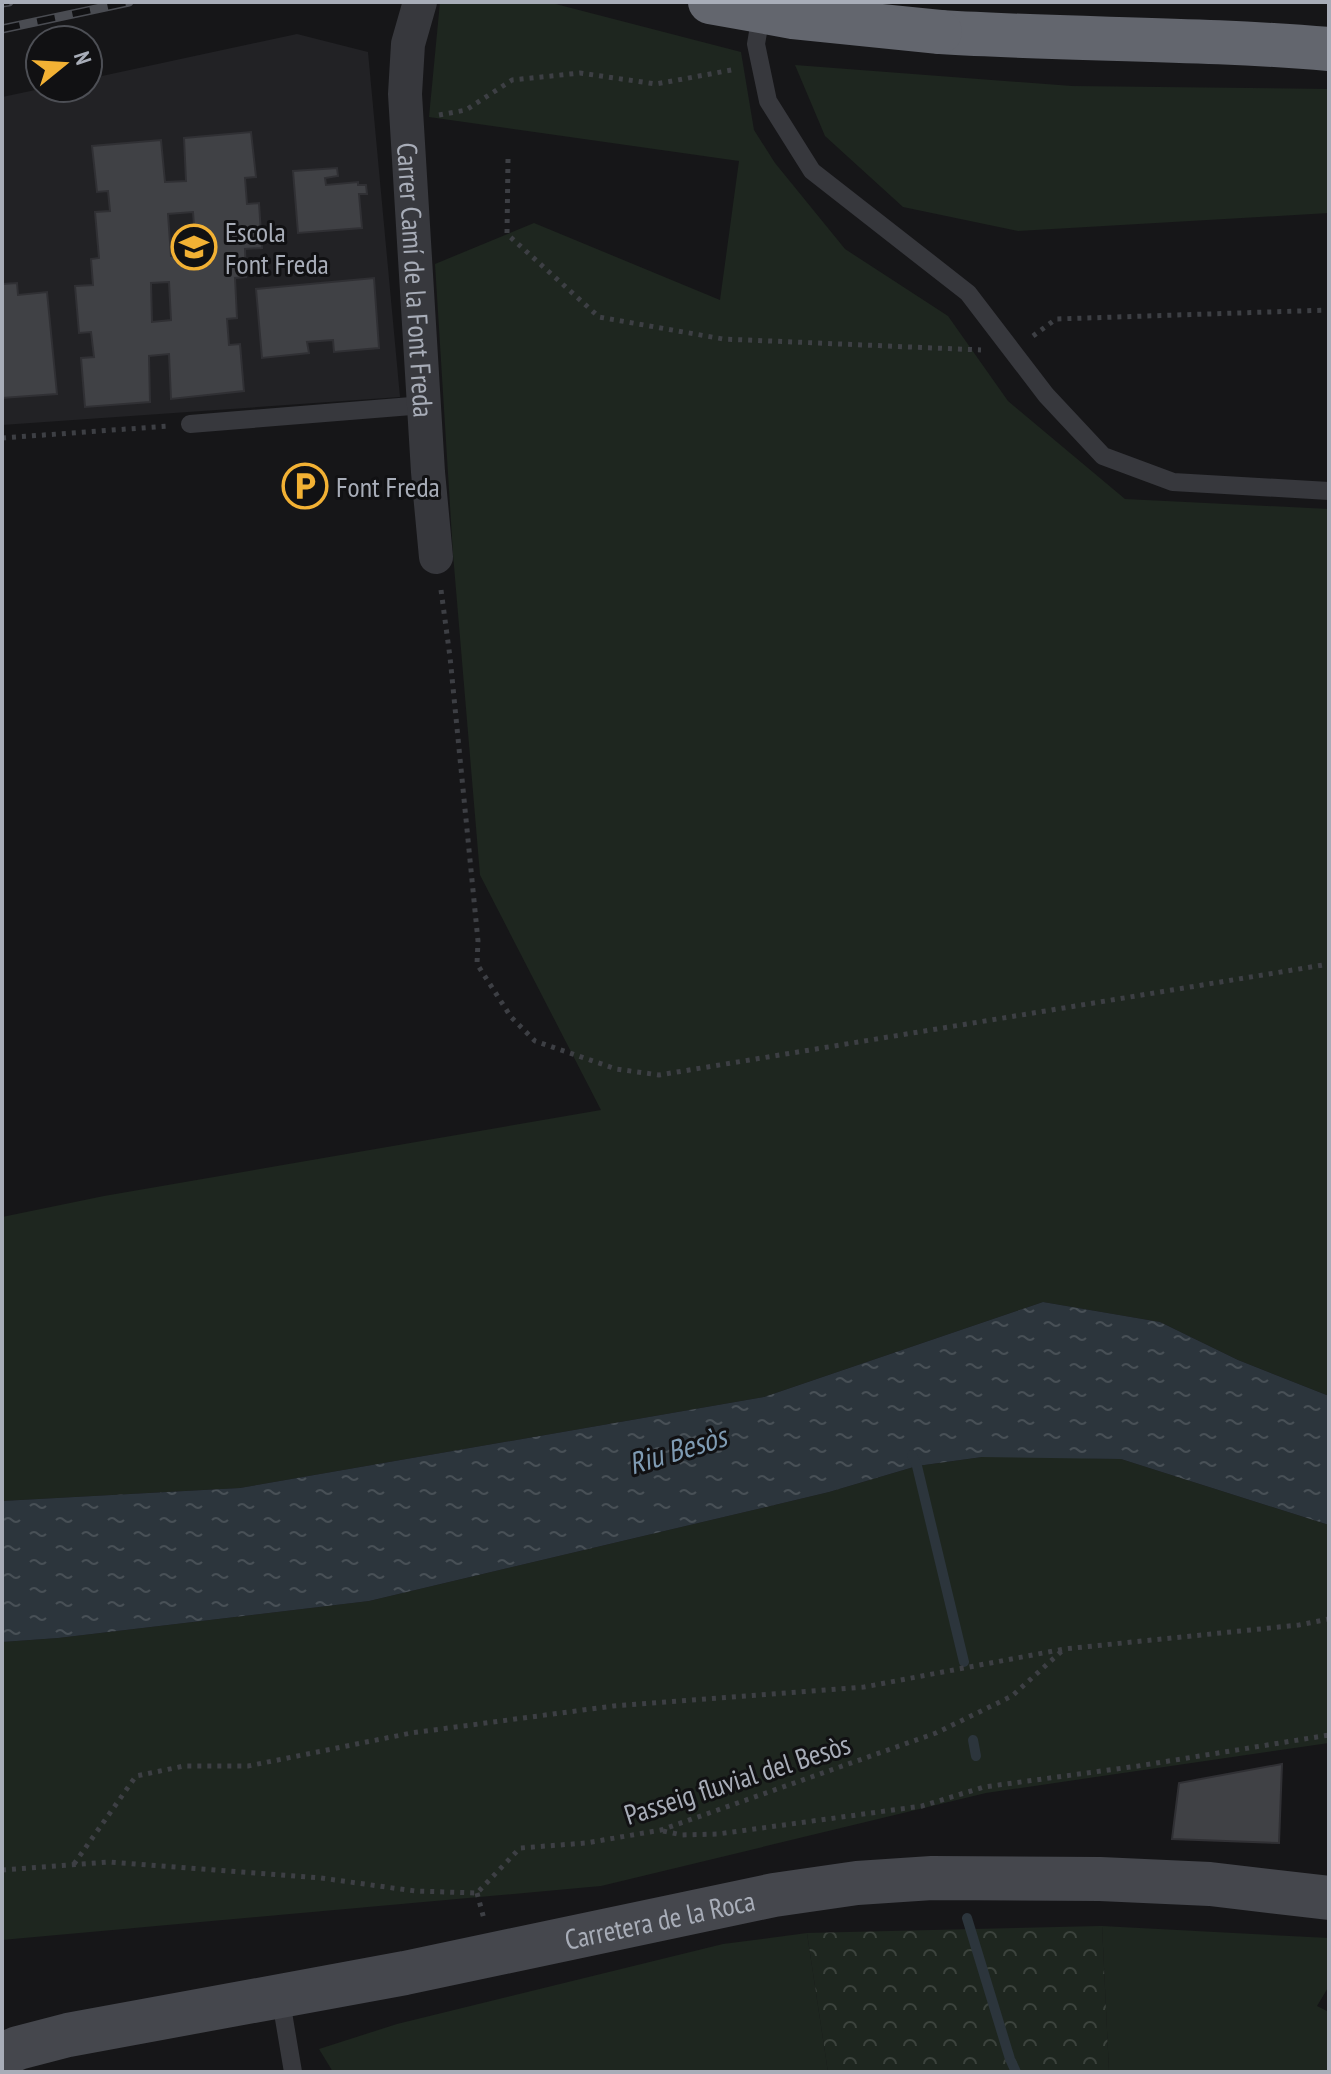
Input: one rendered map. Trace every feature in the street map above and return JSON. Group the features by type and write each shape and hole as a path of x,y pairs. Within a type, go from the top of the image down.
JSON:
{"highway":[{"path":"710,2 793,17 940,32 1053,39 1256,42 1329,39"},
{"path":"1256,42 1329,49"}],"street":[{"name":"Carrer Camí de la Font Freda","path":"420,2 408,44 405,94 436,557"},
{"name":"Carretera de la Roca","path":"2,2055 68,2035 405,1973 774,1895 857,1883 932,1878 1100,1879 1210,1884 1329,1898"}],"lane":[{"path":"763,2 756,44 768,101 812,171 968,293 1046,395 1103,456 1173,482 1329,491"},
{"path":"190,424 424,405"},
{"path":"280,1995 293,2072"}],"path":[{"path":"406,121 466,110 512,80 580,73 656,84 733,68 762,73"},
{"path":"508,159 507,234 599,317 723,339 1013,352 1056,319 1329,310"},
{"path":"2,438 190,424"},
{"path":"436,557 450,657 478,941 477,964 511,1017 535,1041 616,1069 659,1075 1329,964"},
{"path":"74,1864 136,1776 184,1766 248,1766 411,1733 613,1706 864,1687 1064,1649 1299,1625 1329,1619"},
{"name":"Passeig fluvial del Besòs","path":"2,1870 109,1862 321,1878 415,1891 477,1893 520,1848 586,1843 661,1830 936,1733 1012,1696 1064,1649"},
{"path":"661,1830 682,1835 718,1834 922,1806 984,1787 1329,1735"}],"shaded area":[{"name":"Escola Font Freda","path":"297,34 368,52 400,397 2,425 2,97 24,92 24,104 104,104 104,76"}],"green space":[{"path":"440,2 548,2 741,52 754,130 775,163 845,249 948,316 1008,401 1125,499 1329,509 1329,1396 1238,1360 1160,1322 1043,1302 764,1397 240,1488 2,1501 2,1217 104,1196 601,1110 480,875 453,554 435,264 534,223 720,300 739,161 429,117"},
{"path":"795,65 1072,86 1329,89 1329,213 1018,231 903,207 825,136"},
{"path":"1010,1456 1121,1459 1329,1525 1329,1743 986,1793 601,1886 2,1940 2,1642 369,1601 829,1492 917,1466"},
{"path":"1102,1926 1329,1938 1329,1986 1317,2006 1329,2012 1329,2072 1109,2072"},
{"path":"1102,1926 1109,2072 828,2072 807,1933"},
{"path":"807,1933 828,2072 333,2072 319,2049 397,2024 723,1944"}],"water":[{"name":"Riu Besòs","path":"1043,1302 1160,1322 1238,1360 1329,1396 1329,1525 1121,1459 982,1457 917,1466 829,1492 369,1601 2,1642 2,1501 240,1488 764,1397"}],"building":[{"path":"251,132 256,177 245,178 247,204 259,203 262,248 245,249 246,277 235,278 237,318 227,319 229,345 240,344 244,391 171,399 169,354 149,356 150,402 85,407 81,358 94,357 91,332 79,333 75,286 93,285 91,259 99,258 95,212 110,211 108,191 97,192 92,146 161,140 165,182 186,181 184,138","holes":["193,212 196,254 171,256 168,214","169,282 171,320 152,322 151,283"]},
{"path":"337,168 338,176 325,178 326,185 358,182 358,185 366,185 367,194 359,194 362,228 298,233 293,171"},
{"path":"374,278 379,348 334,352 333,340 307,342 309,353 262,358 256,289"},
{"path":"17,283 18,295 47,292 57,394 2,398 2,284"},
{"path":"1282,1764 1279,1843 1172,1839 1179,1783"}],"waterway":[{"path":"912,1455 964,1662"},
{"path":"973,1740 976,1756"},
{"path":"967,1918 1016,2072"}],"railway":[{"path":"2,3 9,2"},
{"path":"2,29 129,2"}],"place":[{"name":"Escola Font Freda","path":"194,247"},
{"name":"Font Freda","path":"305,486"}]}
